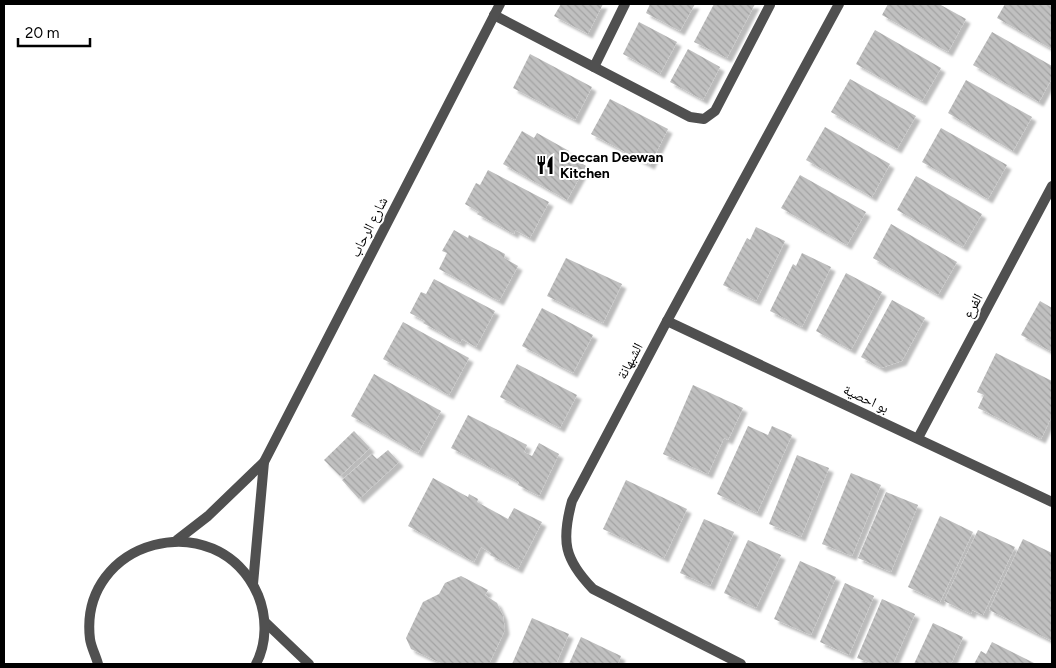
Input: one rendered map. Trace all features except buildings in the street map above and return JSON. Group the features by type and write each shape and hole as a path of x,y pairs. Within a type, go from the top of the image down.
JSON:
{"street":[{"name":"شارع الرحاب","path":"177,540 208,516 264,462 500,4"},
{"path":"594,67 625,4"},
{"name":"الشبهانة","path":"741,664 594,589 577,572 568,549 565,528 572,502 667,321 839,4"},
{"path":"494,15 690,117 704,119 715,111 770,5"},
{"name":"الفرع","path":"918,438 1052,186"},
{"name":"بو احصية","path":"667,321 1052,502"},
{"name":"شارع الرحاب","path":"253,584 264,462"},
{"path":"98,664 90,639 92,609 103,582 122,559 148,545 177,540 200,543 221,552 239,566 253,584 261,602 265,622 262,652 256,664"},
{"path":"265,622 309,664"}],"place":[{"name":"Deccan Deewan Kitchen","path":"545,165"}]}
